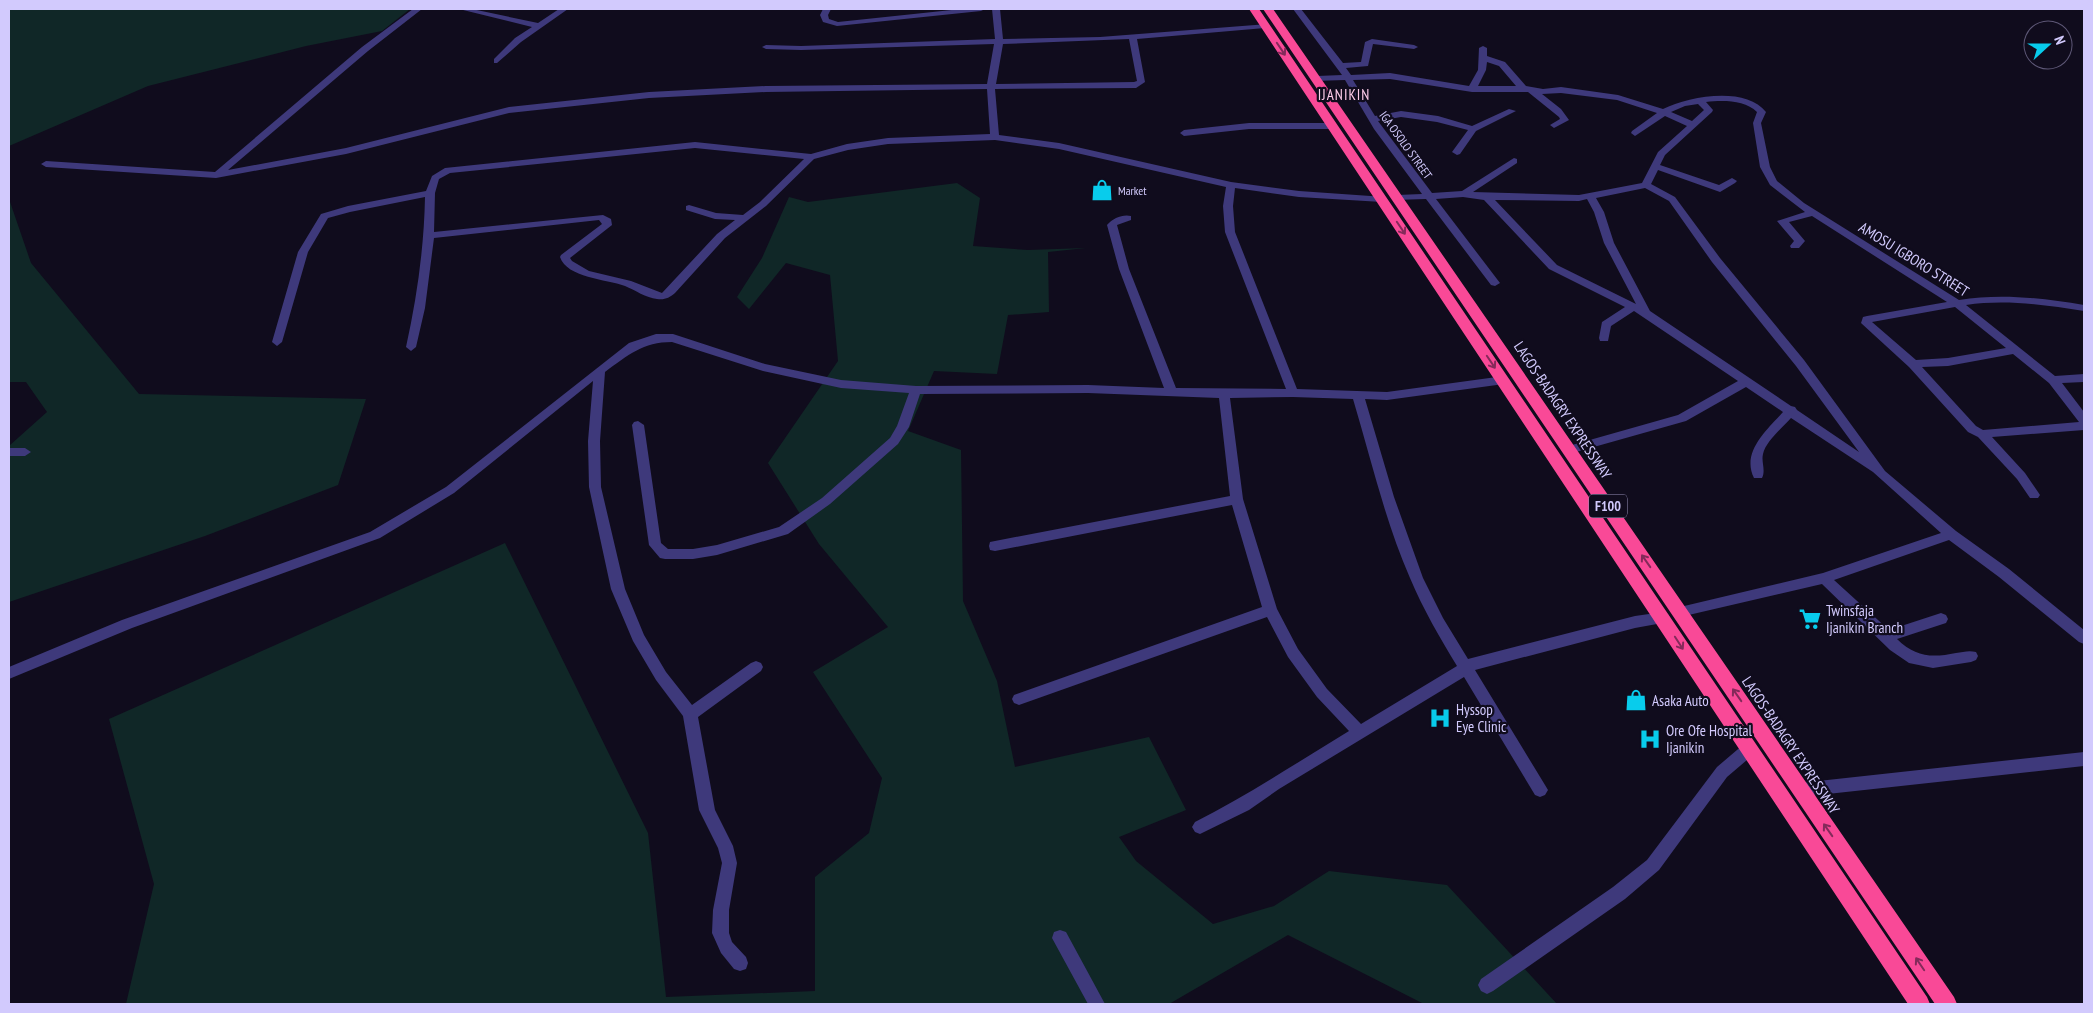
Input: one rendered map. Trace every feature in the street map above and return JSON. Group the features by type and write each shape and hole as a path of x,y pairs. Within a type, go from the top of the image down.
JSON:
{"highway":[{"name":"F100","path":"1254,9 1920,1004"},
{"name":"LAGOS-BADAGRY EXPRESSWAY","path":"1268,9 1947,1004"}],"street":[{"path":"216,175 365,49 418,9"},
{"path":"463,9 540,26"},
{"path":"497,61 518,40 564,9"},
{"path":"827,9 824,15 826,20 837,24 982,9"},
{"path":"995,137 991,88 999,42 996,9"},
{"name":"IGA OSOLO STREET","path":"1297,9 1341,66 1346,78 1372,119 1428,197 1495,283"},
{"path":"766,47 801,48 872,44 999,42 1132,36 1266,26"},
{"path":"46,164 216,175 346,151 479,116 537,107 649,95 729,90 991,88 1139,84 1141,82 1132,36"},
{"path":"1341,66 1365,64 1369,42 1372,41 1414,47"},
{"path":"1472,89 1482,70 1483,48"},
{"path":"1484,58 1502,64 1527,89 1559,111 1565,120 1554,125"},
{"path":"1317,79 1390,76 1472,89 1527,89 1543,92 1561,90 1618,98 1664,112 1694,124"},
{"path":"1635,133 1664,112 1685,101 1700,101 1709,110 1667,147 1646,185"},
{"name":"AMOSU IGBORO STREET","path":"1700,101 1744,101 1755,105 1762,112 1757,123 1765,167 1773,183 1785,195 1958,304 2053,380 2084,420"},
{"path":"1457,152 1472,129 1512,111"},
{"path":"1372,119 1401,114 1438,119 1472,129"},
{"path":"1184,133 1249,126 1331,126"},
{"path":"411,347 420,308 429,236 430,193 435,178 448,170 695,145 811,157 838,149 888,141 995,137 1059,146 1231,185 1299,194 1382,199"},
{"path":"429,236 600,217 608,221 607,225 565,257 567,263 586,273 627,283 659,297 668,294 721,236 763,204 811,157"},
{"path":"1463,194 1514,161"},
{"path":"1655,166 1698,182 1705,182 1720,189 1732,181"},
{"path":"1231,185 1228,206 1230,232 1293,393"},
{"path":"1397,198 1463,194 1487,197 1591,197 1646,185 1672,199 1716,260 1800,363 1881,474"},
{"path":"277,342 303,252 324,216 430,193"},
{"path":"1487,197 1553,267 1646,313 1791,410 1881,474 1951,534 2004,573 2084,638"},
{"path":"1591,197 1599,212 1609,243 1646,313"},
{"path":"689,208 715,216 745,218"},
{"path":"1795,246 1800,241 1782,221 1813,213"},
{"path":"1128,218 1116,221 1112,225 1124,269 1171,391"},
{"path":"2034,495 2021,476 1982,434 1972,428 1913,364 1868,327 1867,319 1984,298 2034,300 2084,308"},
{"path":"1604,338 1606,324 1633,307"},
{"path":"9,673 126,624 375,535 450,490 600,370 633,346 650,340 673,338 763,367 841,384 916,390 1088,389 1224,394 1293,393 1387,396 1504,380"},
{"path":"1913,364 1948,362 2015,350"},
{"path":"600,370 594,441 595,487 618,589 638,637 661,676 690,714 707,810 710,819 717,827 729,858 730,869 722,899 721,935 724,945 740,963"},
{"path":"2053,380 2084,378"},
{"path":"1569,450 1682,418 1748,381"},
{"path":"638,425 655,545 665,554 693,554 717,550 783,531 826,501 894,441 903,427 916,390"},
{"path":"1224,394 1237,500 1270,610 1293,653 1322,693 1360,732"},
{"path":"1358,396 1388,496 1416,578 1438,622 1468,667 1540,790"},
{"path":"1758,475 1757,454 1762,444 1791,410"},
{"path":"1982,434 2084,426"},
{"path":"9,452 25,452"},
{"path":"995,546 1237,500"},
{"path":"1680,612 1824,578 1951,534"},
{"path":"1824,578 1884,634 1899,651 1923,663 1936,663 1971,656"},
{"path":"1019,699 1270,610"},
{"path":"1200,827 1244,805 1360,732 1486,658 1635,622 1663,618"},
{"path":"1884,634 1888,636 1941,620"},
{"path":"690,714 756,667"},
{"path":"1487,985 1619,893 1653,865 1722,772 1749,748"},
{"path":"1800,790 2084,759"},
{"path":"1060,938 1096,1004"}],"green space":[{"path":"9,9 410,9 382,31 306,46 148,86 9,146"},
{"path":"957,183 980,198 973,246 1028,250 1086,248 1048,252 1049,312 1008,315 997,374 934,371 908,431 961,450 963,601 997,681 1015,767 1149,737 1186,810 1119,837 1136,861 1213,924 1274,906 1329,871 1447,885 1557,1004 1424,1004 1288,935 1169,1004 126,1004 154,884 109,719 505,543 648,833 666,997 815,991 815,877 869,833 882,778 813,672 888,627 819,544 768,463 838,361 830,275 786,263 749,309 737,297 762,258 789,197 808,202"},
{"path":"9,199 31,263 139,394 366,399 338,485 205,536 9,602 9,446 47,412 26,382 9,382"}],"place":[{"name":"Market","path":"1102,190"},
{"name":"Twinsfaja Ijanikin Branch","path":"1810,619"},
{"name":"Asaka Auto","path":"1636,700"},
{"name":"Hyssop Eye Clinic","path":"1440,718"},
{"name":"Ore Ofe Hospital Ijanikin","path":"1650,739"}],"district":[{"name":"IJANIKIN","path":"1344,94"}]}
